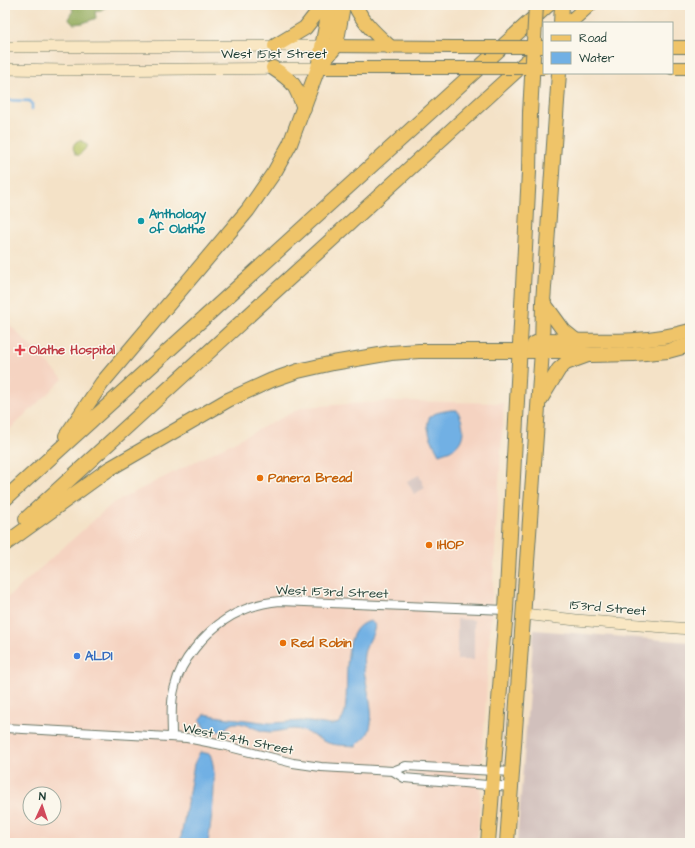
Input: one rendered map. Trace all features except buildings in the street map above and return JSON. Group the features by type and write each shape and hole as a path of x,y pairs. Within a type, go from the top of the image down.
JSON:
{"highway":[{"path":"275,46 305,28 323,5"},
{"path":"329,46 330,5"},
{"path":"52,456 102,383 262,192 290,144 318,68 329,46 343,5"},
{"path":"355,5 360,16 368,26 390,47"},
{"path":"488,843 506,610 529,172 530,113 536,5"},
{"path":"5,500 548,5"},
{"path":"561,22 562,5"},
{"path":"570,22 589,5"},
{"path":"5,538 543,47"},
{"path":"273,68 296,86 304,108"},
{"path":"507,843 524,614 559,74"},
{"path":"543,302 564,331 575,340"},
{"path":"5,544 109,469 222,403 272,380 298,371 391,353 419,351 520,351 542,345 575,340 644,339 676,335 690,331"},
{"path":"542,345 565,351 591,355 652,353 668,351 690,345"},
{"path":"538,402 559,369 566,363 591,355"}],"main road":[{"name":"West 151st Street","path":"5,47 543,46"},
{"path":"673,47 690,47"},
{"name":"West 151st Street","path":"5,69 543,68"},
{"path":"673,68 690,68"},
{"name":"153rd Street","path":"524,614 576,620 690,629"}],"street":[{"name":"West 153rd Street","path":"172,738 173,694 181,670 204,636 231,615 245,609 270,602 280,601 506,610"},
{"name":"West 154th Street","path":"5,728 187,738 222,745 293,763 328,767 393,771 406,766 512,772"},
{"name":"West 154th Street","path":"393,771 404,778 511,787"}],"shaded area":[{"name":"Olathe Hospital","path":"5,320 63,379 5,434"},
{"path":"396,401 504,403 477,843 5,843 5,600 113,503 303,407"},
{"path":"419,475 425,488 414,494 407,481"},
{"path":"457,619 474,620 474,660 457,660"},
{"path":"534,630 690,642 690,843 517,843"}],"green space":[{"path":"71,5 105,5 106,7 95,11 96,18 83,23 73,24 69,20 73,11"},
{"path":"77,141 82,141 88,146 78,156 73,148"}],"water":[{"path":"457,410 463,425 463,435 461,440 454,448 439,454 428,428 429,419 436,413"},
{"path":"371,621 375,625 364,654 365,673 371,706 370,726 367,735 356,746 336,745 329,743 298,729 267,732 236,723 218,731 205,729 200,720 205,714 271,723 302,721 331,725 339,723 344,715 346,705 347,661 349,646 353,634 360,625"},
{"path":"200,752 210,754 213,762 214,773 214,798 208,843 180,843 194,764"}],"waterway":[{"path":"5,100 30,101 32,104 32,109"}],"place":[{"name":"Anthology of Olathe","path":"141,221"},
{"name":"Olathe Hospital","path":"20,350"},
{"name":"Panera Bread","path":"260,478"},
{"name":"IHOP","path":"429,545"},
{"name":"Red Robin","path":"283,643"},
{"name":"ALDI","path":"77,656"}]}
